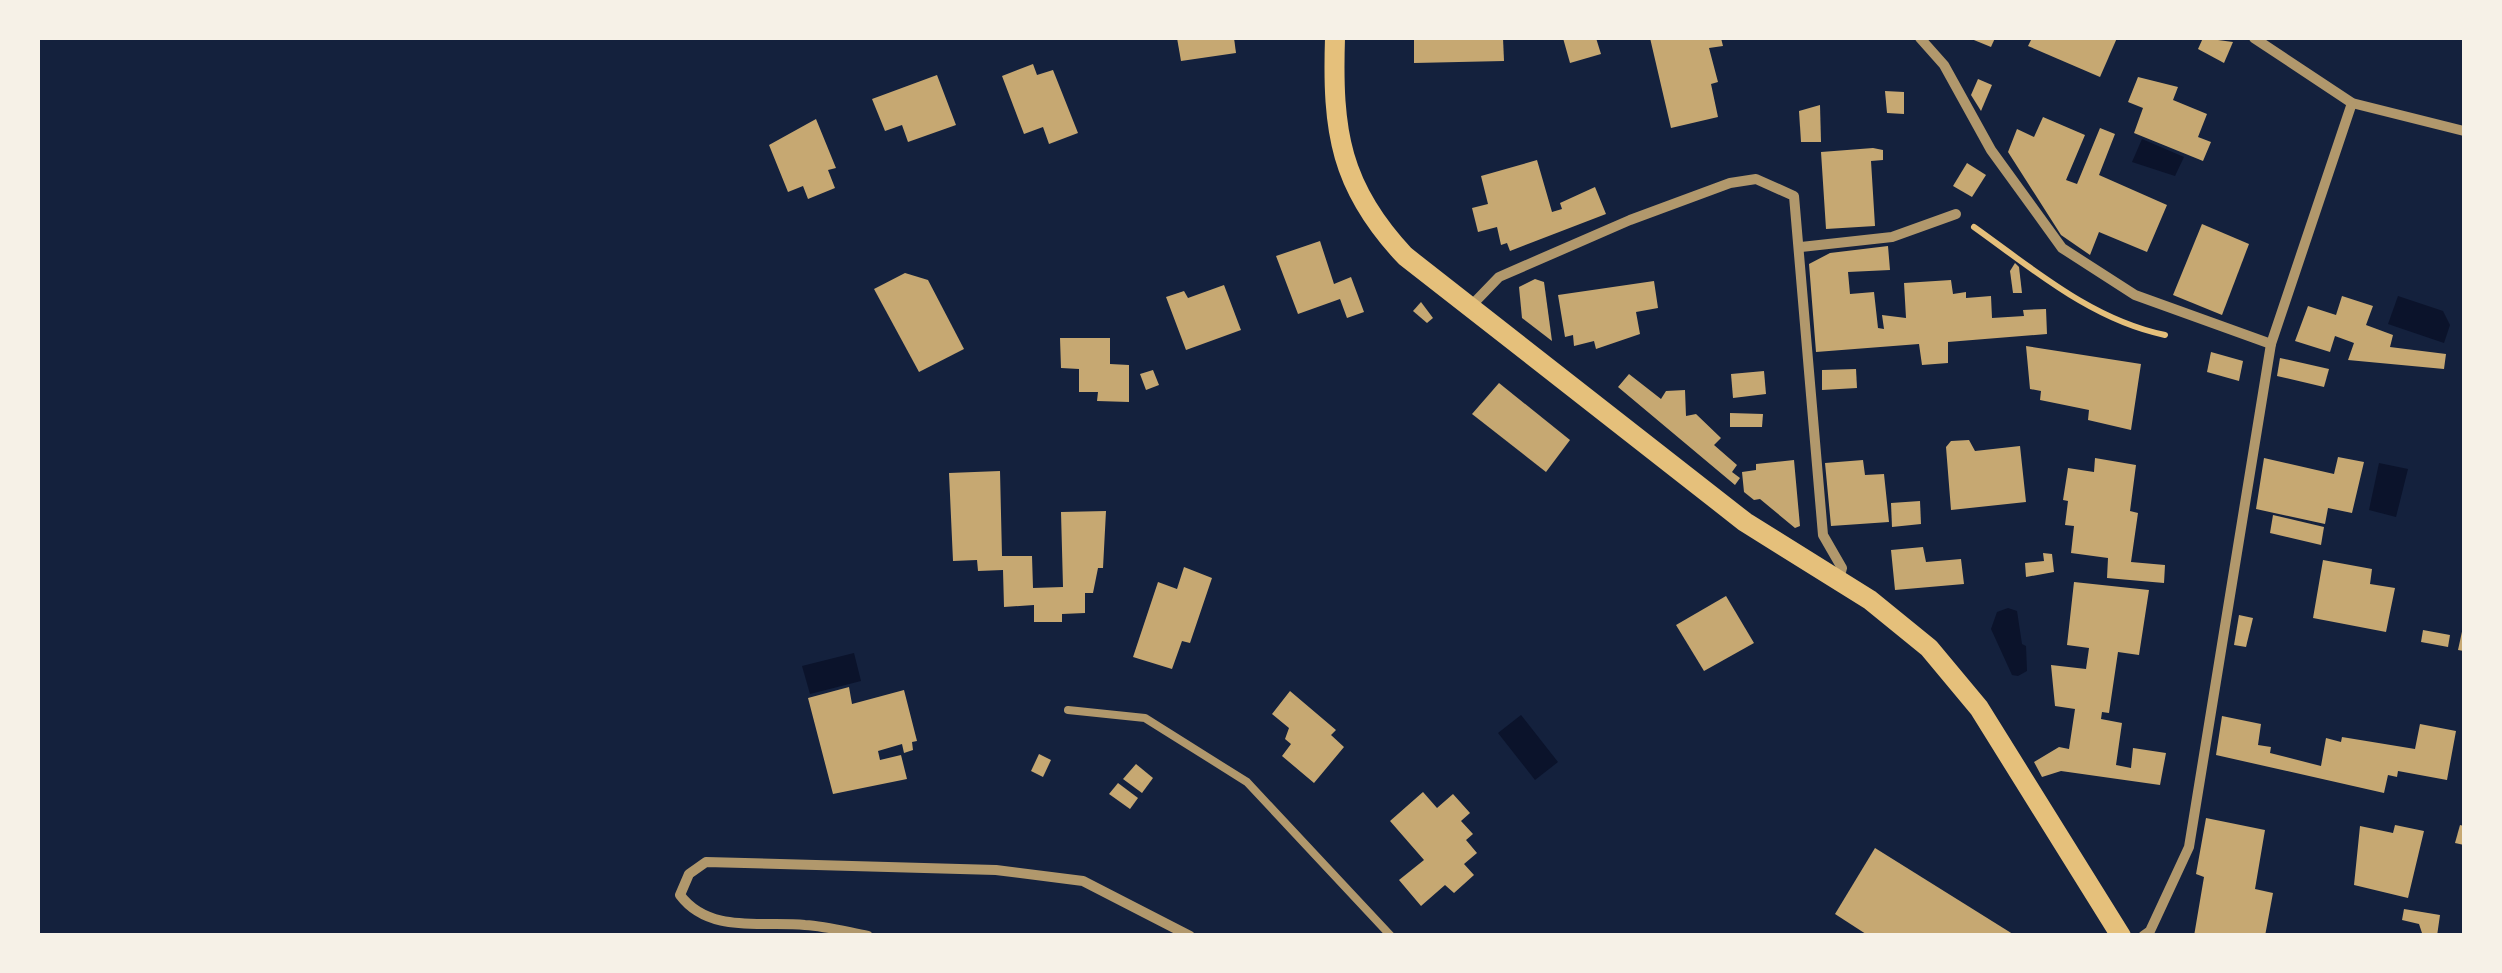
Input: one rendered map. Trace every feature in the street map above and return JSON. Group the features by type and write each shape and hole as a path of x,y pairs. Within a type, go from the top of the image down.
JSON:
{"main road":[{"path":"1335,38 1335,112 1340,150 1353,187 1374,223 1405,256 1745,522 1838,584 1870,600 1928,648 1979,708 2121,936"}],"street":[{"path":"1920,38 1944,65 1991,150 2062,248 2135,295 2271,344"},
{"path":"2254,38 2352,103 2464,130"},
{"path":"2143,936 2150,931 2189,846 2271,344 2352,103"},
{"path":"1471,306 1499,276 1630,220 1730,183 1756,179 1794,196 1823,535 1842,568 1838,584"},
{"path":"1801,247 1892,237 1956,214"},
{"path":"868,936 806,925 715,920 690,909 680,895 690,874 706,862 996,870 1084,881 1190,936"}],"lane":[{"path":"1068,710 1146,718 1246,782 1391,936"}],"water":[{"path":"2142,139 2184,157 2175,176 2132,162"},
{"path":"2398,296 2443,311 2450,325 2444,343 2388,324"},
{"path":"2379,463 2408,469 2396,517 2369,510"},
{"path":"2008,608 2017,611 2022,644 2026,646 2027,671 2018,676 2012,675 1991,629 1997,612"},
{"path":"854,653 861,681 810,694 802,666"},
{"path":"1521,715 1558,762 1535,780 1498,733"}],"building":[{"path":"1177,38 1234,38 1236,53 1181,61"},
{"path":"1414,38 1503,38 1504,61 1414,63"},
{"path":"1563,38 1596,38 1601,54 1570,63"},
{"path":"1650,38 1721,38 1723,46 1709,48 1718,82 1711,84 1718,117 1671,128"},
{"path":"1969,38 1995,38 1991,47"},
{"path":"2032,38 2117,38 2100,77 2028,46"},
{"path":"2203,38 2233,42 2224,63 2198,49"},
{"path":"1033,64 1037,75 1053,70 1078,133 1049,144 1043,127 1024,134 1002,76"},
{"path":"937,75 956,125 908,142 902,125 885,131 872,99"},
{"path":"2138,77 2178,87 2173,100 2207,114 2198,137 2211,142 2203,161 2134,133 2143,108 2128,102"},
{"path":"1978,79 1992,85 1981,111 1971,95"},
{"path":"1885,91 1904,92 1904,114 1887,113"},
{"path":"1820,105 1821,142 1801,142 1799,111"},
{"path":"2043,117 2085,135 2066,180 2077,184 2100,128 2115,134 2099,175 2167,205 2147,252 2099,232 2090,255 2061,235 2008,152 2017,129 2034,137"},
{"path":"816,119 836,168 828,170 835,188 808,199 803,186 788,192 769,145"},
{"path":"1883,150 1883,160 1871,161 1875,226 1826,229 1821,152"},
{"path":"1537,160 1552,212 1562,209 1560,203 1595,187 1606,214 1510,251 1507,243 1501,245 1497,227 1478,232 1472,208 1488,204 1481,176"},
{"path":"1967,163 1986,175 1972,197 1953,186"},
{"path":"2202,224 2249,244 2222,315 2173,295"},
{"path":"1320,241 1334,284 1351,277 1364,312 1347,318 1340,299 1298,314 1276,256"},
{"path":"1888,246 1890,270 1848,272 1850,294 1874,292 1878,328 1884,329 1882,315 1906,318 1904,283 1951,280 1953,294 1966,292 1966,298 1991,296 1992,318 2024,316 2023,310 2046,309 2047,334 1948,342 1948,363 1922,365 1919,344 1816,352 1809,264 1830,253"},
{"path":"2015,263 2022,293 2013,293 2010,271"},
{"path":"905,273 928,280 964,349 919,372 874,289"},
{"path":"1535,279 1544,282 1552,341 1522,318 1519,287"},
{"path":"1654,281 1658,308 1636,312 1640,334 1596,349 1594,341 1574,346 1573,335 1565,337 1558,295"},
{"path":"1224,285 1241,330 1186,350 1166,297 1184,291 1188,298"},
{"path":"2342,296 2373,306 2366,325 2393,335 2390,347 2446,354 2444,369 2348,360 2354,343 2335,336 2330,352 2295,341 2308,306 2336,315"},
{"path":"1421,302 1433,318 1427,323 1413,311"},
{"path":"1060,338 1110,338 1110,364 1129,365 1129,402 1097,401 1098,392 1079,392 1079,369 1061,368"},
{"path":"2026,346 2141,364 2131,430 2088,420 2089,410 2040,400 2041,391 2030,389"},
{"path":"2211,352 2243,361 2239,381 2207,372"},
{"path":"2280,358 2329,369 2324,387 2277,376"},
{"path":"1856,369 1857,388 1822,390 1822,370"},
{"path":"1153,370 1159,385 1146,390 1140,374"},
{"path":"1764,371 1766,394 1733,398 1731,374"},
{"path":"1629,374 1661,399 1666,391 1685,390 1686,416 1696,414 1721,438 1714,445 1737,465 1732,472 1740,478 1735,485 1618,387"},
{"path":"1499,383 1570,440 1546,472 1472,414"},
{"path":"1730,413 1763,414 1762,427 1730,427"},
{"path":"1969,440 1975,451 2020,446 2026,502 1951,510 1946,447 1951,441"},
{"path":"2338,457 2364,462 2352,513 2328,508 2325,524 2256,509 2264,458 2334,474"},
{"path":"2095,458 2136,465 2130,511 2138,513 2131,562 2165,565 2164,583 2107,578 2108,558 2071,553 2074,526 2065,525 2068,501 2063,500 2068,468 2094,472"},
{"path":"1794,460 1800,526 1795,528 1760,499 1754,500 1744,492 1742,472 1756,470 1756,464"},
{"path":"1863,460 1865,475 1884,474 1889,522 1831,526 1825,463"},
{"path":"1000,471 1002,556 1032,556 1033,588 1063,587 1061,512 1106,511 1103,568 1098,568 1093,593 1085,593 1085,613 1062,614 1062,622 1034,622 1034,605 1004,607 1003,570 978,571 977,560 953,561 949,473"},
{"path":"1920,501 1921,524 1892,527 1891,503"},
{"path":"2273,515 2324,527 2321,545 2270,533"},
{"path":"1923,547 1926,562 1961,559 1964,584 1895,590 1891,550"},
{"path":"2043,553 2052,554 2054,572 2026,577 2025,563 2044,561"},
{"path":"2323,560 2372,569 2370,584 2395,588 2386,632 2313,618"},
{"path":"1184,567 1212,578 1190,643 1182,641 1172,669 1133,657 1158,582 1177,589"},
{"path":"2074,582 2149,590 2139,655 2118,652 2109,713 2102,712 2101,719 2122,723 2116,765 2131,768 2133,748 2166,753 2160,785 2061,771 2042,777 2034,762 2059,747 2069,749 2075,709 2055,706 2051,665 2086,669 2089,648 2067,645"},
{"path":"1726,596 1754,643 1704,671 1676,625"},
{"path":"2239,615 2253,618 2246,647 2234,645"},
{"path":"2464,628 2464,651 2458,650"},
{"path":"2423,630 2450,635 2448,647 2421,642"},
{"path":"849,687 852,704 904,690 917,741 912,742 913,750 904,753 902,744 878,751 880,760 901,755 907,779 833,794 808,698"},
{"path":"1290,691 1336,730 1331,735 1344,747 1314,783 1282,756 1291,744 1285,739 1289,728 1272,714"},
{"path":"2222,716 2261,724 2258,745 2271,747 2270,753 2321,766 2326,738 2415,749 2420,724 2456,731 2447,780 2398,771 2397,777 2388,775 2384,793 2216,755"},
{"path":"1039,754 1051,760 1043,777 1031,771"},
{"path":"1136,764 1153,778 1142,793 1123,779"},
{"path":"1118,783 1138,798 1130,809 1109,794"},
{"path":"1423,792 1437,808 1453,794 1470,813 1461,821 1473,834 1466,840 1477,853 1464,864 1474,875 1454,893 1445,885 1421,906 1399,880 1424,860 1390,821"},
{"path":"2206,818 2265,830 2255,889 2273,893 2265,936 2194,936 2204,877 2196,874"},
{"path":"2395,825 2424,831 2408,898 2354,885 2360,826 2393,833"},
{"path":"2460,825 2464,826 2464,845 2455,843"},
{"path":"1875,848 2016,936 1869,936 1835,914"},
{"path":"2404,909 2440,915 2437,936 2423,936 2419,924 2402,920"}]}
